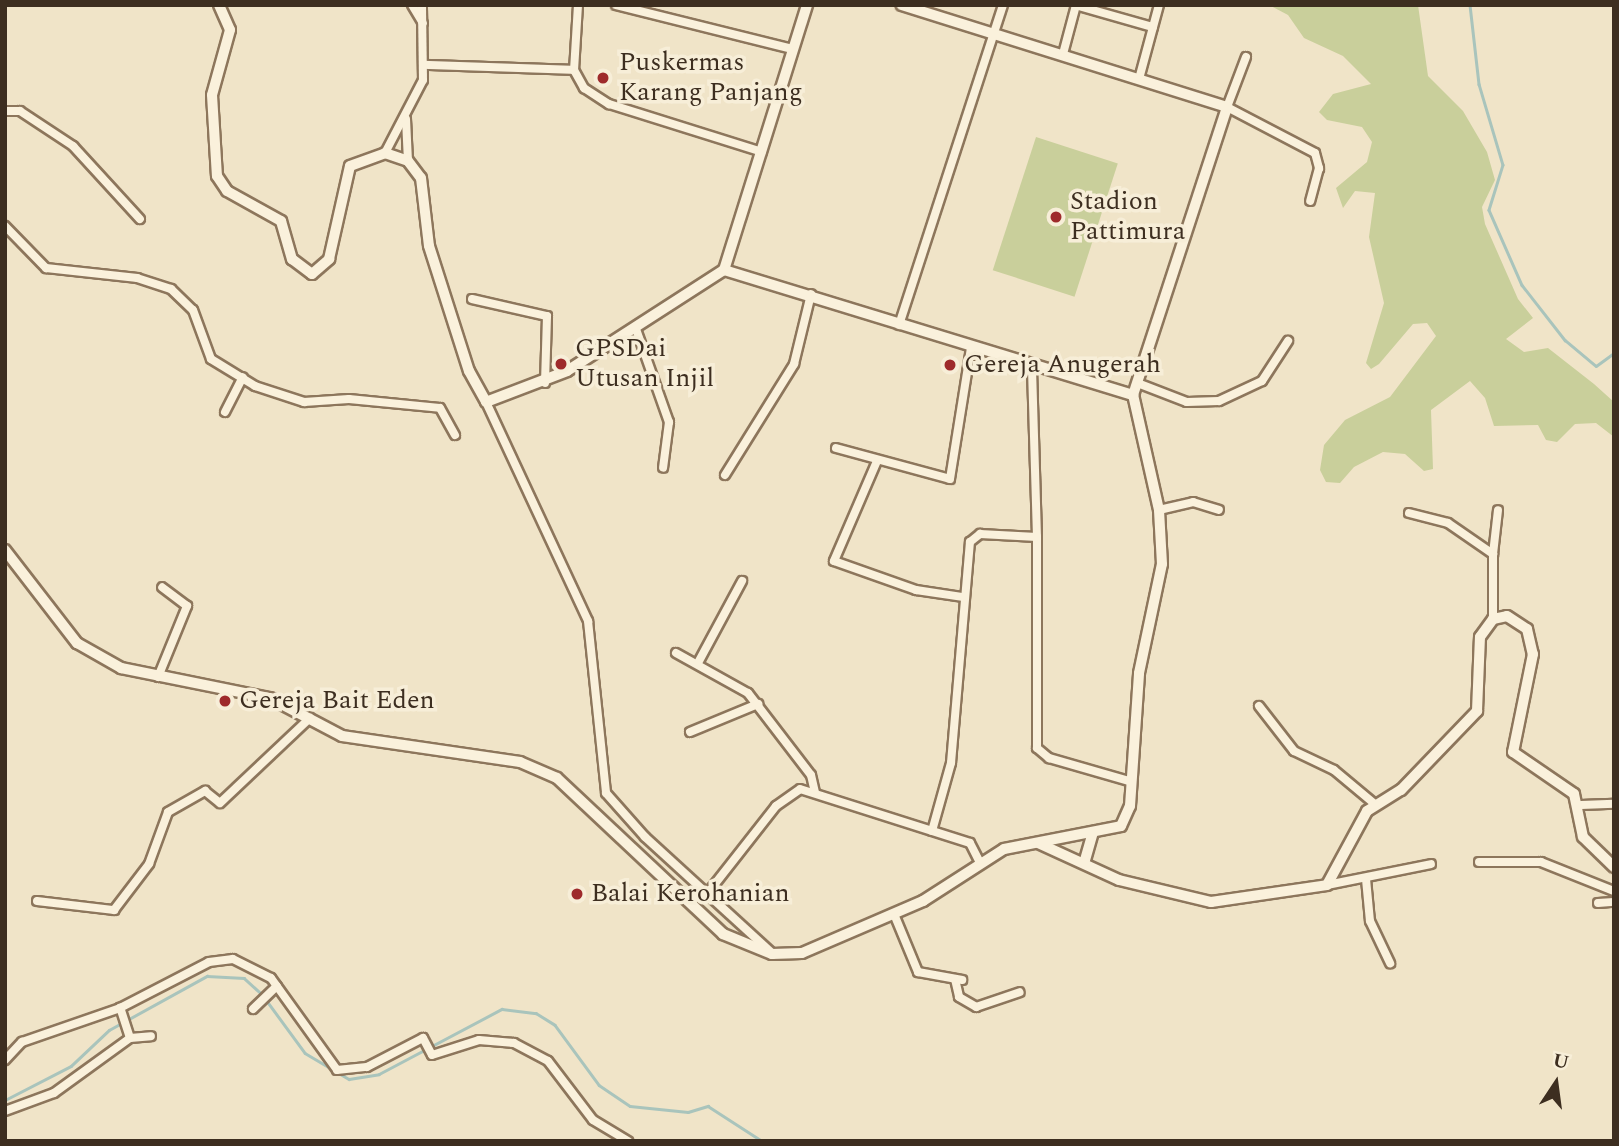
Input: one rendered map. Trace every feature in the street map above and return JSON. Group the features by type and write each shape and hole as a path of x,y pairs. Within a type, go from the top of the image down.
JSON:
{"street":[{"path":"219,5 230,30 212,95 216,176 228,191 281,221 292,259 303,271 320,272 329,259 349,166 385,153 406,119 426,65 422,5"},
{"path":"412,5 423,23"},
{"path":"578,5 574,70 584,88 609,104 762,152"},
{"path":"616,5 793,49"},
{"path":"485,402 545,383 636,329 724,270 807,5"},
{"path":"902,5 930,9 1227,107 1315,153 1319,168 1310,201"},
{"path":"899,325 1003,5"},
{"path":"1063,54 1075,5 1153,27"},
{"path":"1139,79 1159,5"},
{"path":"5,550 77,643 121,668 158,677 246,690 350,738 520,762 557,778 723,934 772,954 802,953 923,901 979,861 1035,842 1121,826 1132,782 1139,673 1162,564 1158,510 1133,395 1139,384 1227,107 1246,57"},
{"path":"426,65 574,70"},
{"path":"5,111 20,111 73,146 140,219"},
{"path":"406,119 408,161"},
{"path":"385,153 408,161 421,178 429,246 469,371 588,621 606,793 707,894 772,954"},
{"path":"5,226 46,268 137,278 171,289 193,310 211,359 243,377 304,402 349,399 440,408 455,435"},
{"path":"724,270 811,294 971,348 1133,395"},
{"path":"725,475 786,382 811,294"},
{"path":"472,299 547,316 545,383"},
{"path":"636,329 669,422 663,468"},
{"path":"1139,384 1187,402 1219,401 1262,381 1288,341"},
{"path":"836,448 940,480 953,477 971,348"},
{"path":"1032,366 1037,537 1037,748 1049,758 1132,782"},
{"path":"225,412 243,377"},
{"path":"877,461 834,561 916,590 963,597"},
{"path":"1158,510 1193,502 1219,510"},
{"path":"1327,885 1349,855 1363,815 1401,790 1477,711 1480,637 1493,619 1493,554 1498,510"},
{"path":"1409,513 1448,523 1493,554"},
{"path":"932,831 951,763 963,597 972,537 1037,537"},
{"path":"699,662 742,582"},
{"path":"158,677 187,606 162,587"},
{"path":"1493,619 1516,618 1532,644 1513,752 1566,787 1581,805 1583,837 1614,867"},
{"path":"676,653 733,679 758,704 813,779 815,792"},
{"path":"690,732 758,704"},
{"path":"1259,706 1294,751 1334,770 1376,805"},
{"path":"37,901 114,910 149,864 168,812 205,791 220,803 310,718"},
{"path":"707,894 782,801 797,790 815,792 974,845 979,861"},
{"path":"1581,805 1614,804"},
{"path":"1085,860 1093,832"},
{"path":"1035,842 1085,860 1119,880 1211,902 1366,879 1432,864"},
{"path":"1479,862 1541,862 1614,891"},
{"path":"1366,879 1370,920 1390,963"},
{"path":"1598,903 1614,902"},
{"path":"894,914 918,972 958,979 959,997 975,1007 1020,992"},
{"path":"5,1060 22,1042 121,1012 220,959 261,970 277,986 337,1070 367,1067 424,1039 431,1054 479,1041 525,1046 555,1069 593,1120 628,1141"},
{"path":"253,1009 277,986"},
{"path":"121,1012 129,1035"},
{"path":"5,1111 54,1093 129,1035 151,1036"}],"green space":[{"path":"1269,5 1418,5 1428,76 1463,111 1487,152 1495,180 1482,207 1485,224 1518,299 1533,318 1506,339 1524,352 1548,348 1614,402 1614,437 1596,423 1575,424 1557,442 1546,440 1538,425 1494,426 1485,398 1470,381 1431,410 1433,469 1424,471 1405,454 1383,452 1354,467 1340,483 1326,482 1320,470 1324,445 1345,420 1390,397 1436,336 1427,323 1413,324 1379,364 1371,369 1366,363 1384,303 1369,237 1375,193 1355,191 1343,208 1336,188 1367,162 1372,142 1362,127 1327,120 1319,112 1333,94 1371,84 1343,56 1304,38 1288,15"},
{"path":"1036,137 1118,164 1075,297 993,270"}],"waterway":[{"path":"1470,5 1479,84 1503,165 1489,210 1522,285 1565,340 1596,366 1614,353"},
{"path":"5,1100 71,1066 109,1030 207,976 244,978 263,995"},
{"path":"267,1001 305,1053 349,1079 379,1074 502,1009 536,1013 555,1025 599,1085 630,1106 688,1112 708,1106 762,1141"}],"place":[{"name":"Puskermas Karang Panjang","path":"603,78"},
{"name":"Stadion Pattimura","path":"1056,217"},
{"name":"GPSDai Utusan Injil","path":"561,364"},
{"name":"Gereja Anugerah","path":"950,365"},
{"name":"Gereja Bait Eden","path":"225,701"},
{"name":"Balai Kerohanian","path":"577,894"}]}
